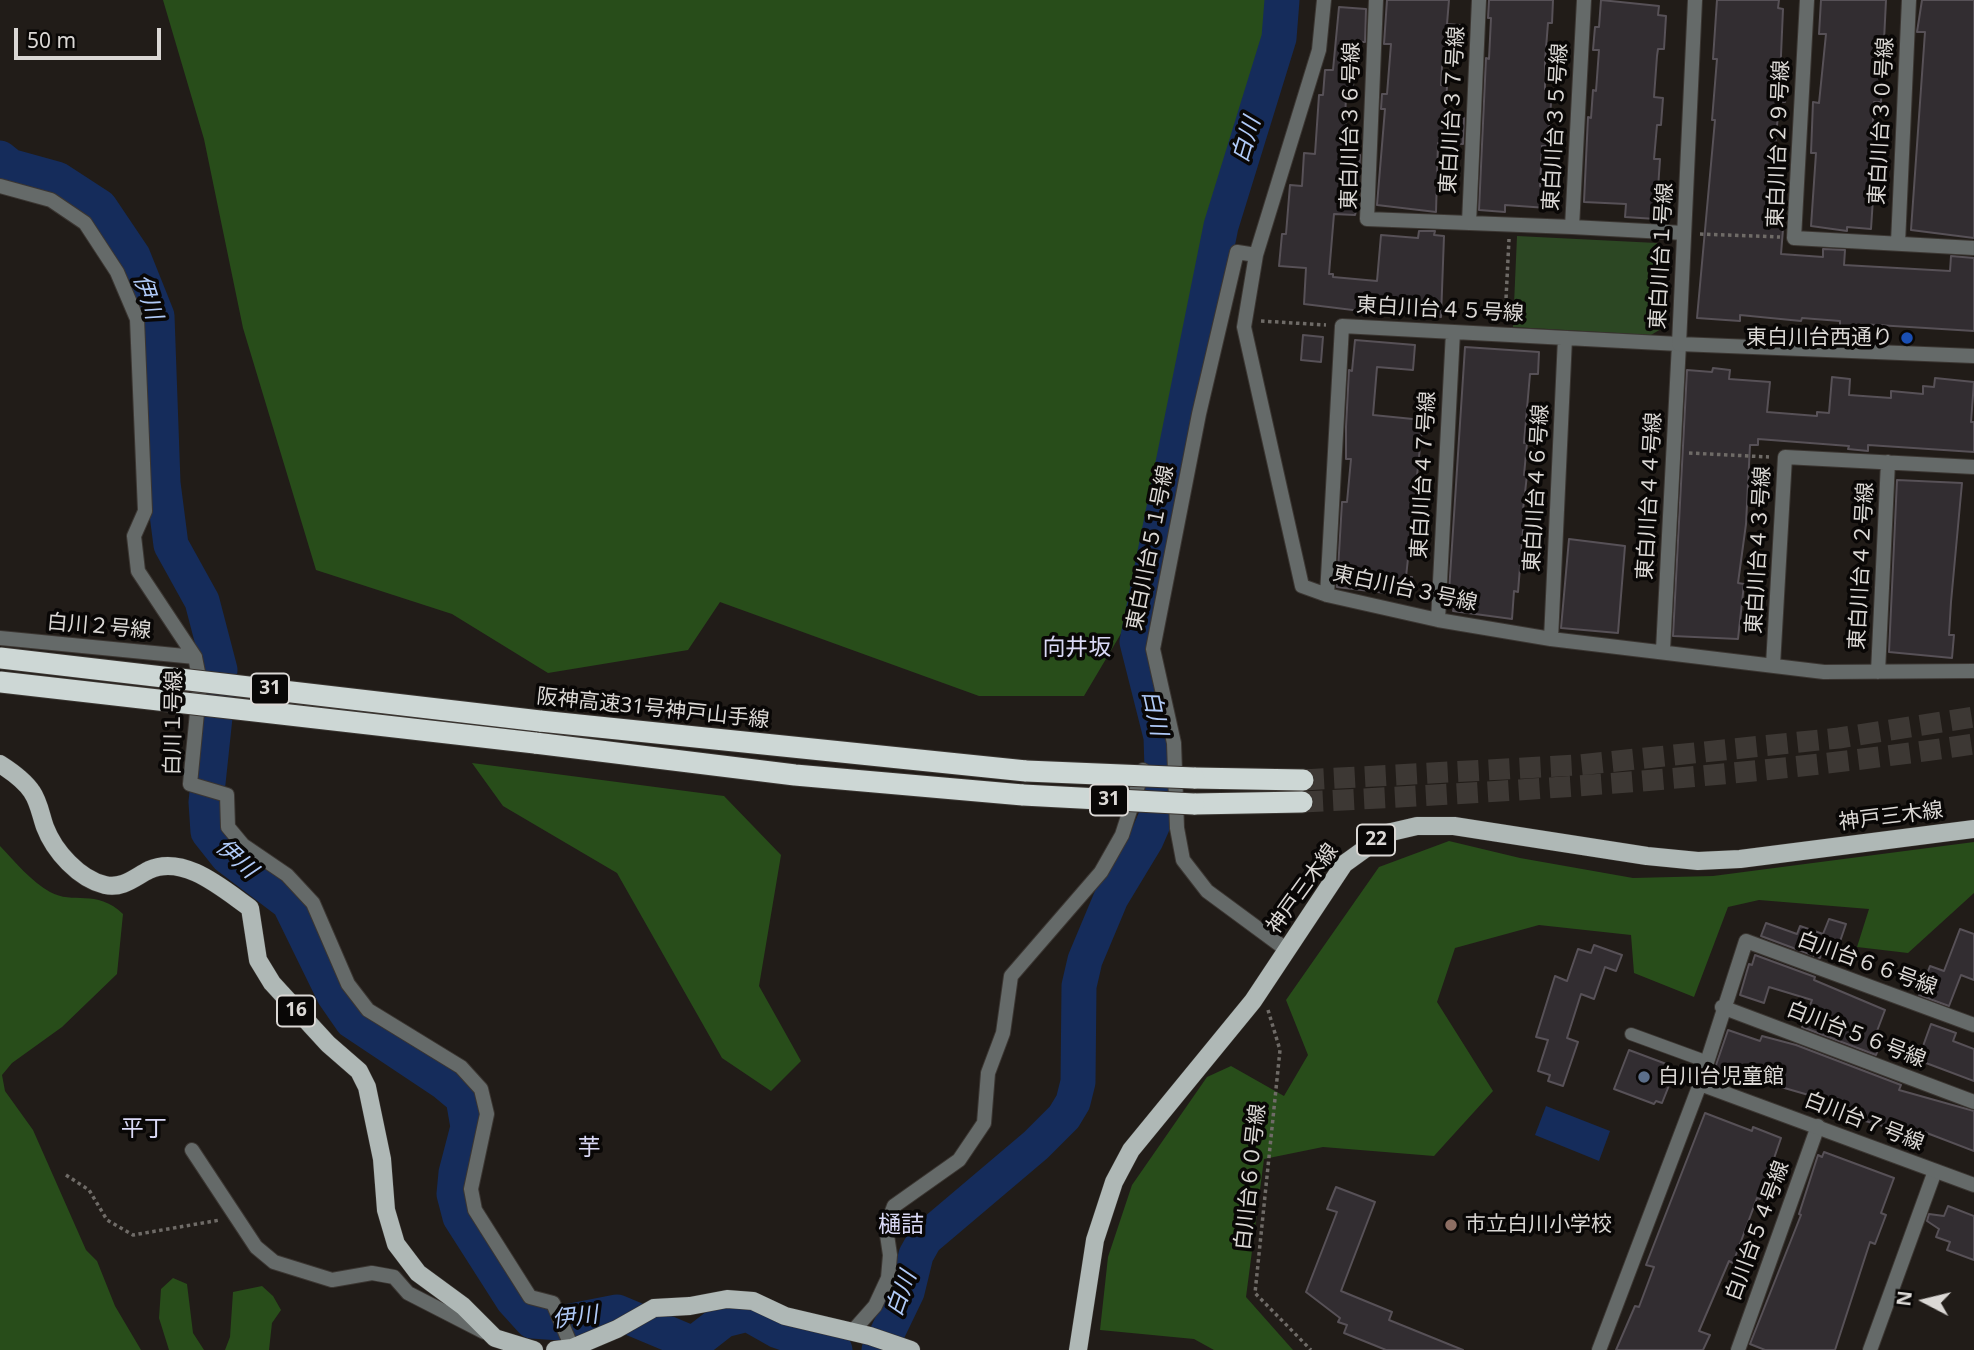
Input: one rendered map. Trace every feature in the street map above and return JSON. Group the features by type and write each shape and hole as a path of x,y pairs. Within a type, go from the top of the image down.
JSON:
{"highway":[{"name":"阪神高速31号神戸山手線","path":"0,658 540,721 1026,771 1303,780"},
{"name":"31","path":"0,682 795,775 1023,795 1194,804 1302,802"}],"main road":[{"name":"16","path":"0,764 32,791 46,829 60,854 80,871 105,885 124,885 152,869 171,866 194,872 250,908 258,960 272,983 328,1044 359,1071 367,1087 382,1159 386,1210 396,1244 418,1273 463,1306 495,1338 534,1350"},
{"name":"神戸三木線","path":"1078,1350 1093,1250 1114,1182 1131,1150 1262,988 1344,864 1364,847 1387,834 1417,826 1489,830 1647,856 1698,861 1740,859 1974,829"},
{"path":"567,1349 617,1329 654,1308 690,1306 727,1298 753,1301 785,1316 870,1336 904,1349"}],"street":[{"name":"東白川台３号線","path":"1324,0 1319,50 1256,255 1245,320 1302,586 1327,595 1438,620 1551,639 1662,650 1824,672 1974,671"},
{"name":"東白川台３６号線","path":"1376,0 1367,219 1572,227"},
{"name":"東白川台３７号線","path":"1469,223 1479,0"},
{"name":"東白川台３５号線","path":"1584,0 1572,227 1684,233"},
{"name":"東白川台１号線","path":"1695,0 1679,344 1974,356"},
{"name":"東白川台２９号線","path":"1807,0 1794,238 1974,248"},
{"name":"東白川台３０号線","path":"1898,243 1909,0"},
{"name":"白川１号線","path":"0,186 51,200 85,223 117,272 137,319 145,511 134,536 138,571 195,657 200,682 190,784 227,795 228,827 243,845 287,875 313,903 348,984 368,1010 461,1067 481,1089 487,1114 471,1189 475,1210 530,1297 553,1303 567,1349"},
{"name":"東白川台５１号線","path":"1184,775 1153,649 1199,414 1237,252 1256,255"},
{"name":"東白川台４５号線","path":"1327,595 1342,326 1679,344"},
{"name":"東白川台４７号線","path":"1438,620 1453,332"},
{"name":"東白川台４６号線","path":"1551,639 1565,338"},
{"name":"東白川台４４号線","path":"1662,650 1679,344"},
{"name":"東白川台４３号線","path":"1773,665 1785,457 1974,467"},
{"name":"東白川台４２号線","path":"1878,672 1888,462"},
{"name":"白川２号線","path":"0,638 195,657"},
{"path":"852,1332 875,1306 888,1278 890,1255 886,1228 894,1206 959,1160 984,1123 988,1073 1003,1033 1011,976 1101,872 1122,835 1142,770 1184,775 1177,828 1183,860 1207,891 1287,950"},
{"name":"白川台６６号線","path":"1722,1007 1746,942 1974,1025"},
{"path":"1599,1350 1700,1084 1722,1007"},
{"name":"白川台５６号線","path":"1722,1007 1974,1102"},
{"name":"白川台７号線","path":"1700,1084 1974,1185"},
{"name":"白川台５４号線","path":"1738,1350 1818,1126"},
{"path":"192,1150 256,1247 274,1262 331,1280 372,1273 394,1277 408,1293 495,1338"},
{"path":"1870,1350 1935,1171"}],"lane":[{"path":"1631,1034 1705,1060"}],"path":[{"path":"1505,335 1510,224"},
{"path":"1684,233 1794,238"},
{"path":"1245,320 1342,326"},
{"path":"1674,452 1785,457"},
{"name":"白川台６０号線","path":"1262,988 1280,1050 1255,1293 1311,1350"},
{"path":"66,1175 89,1190 107,1220 133,1235 236,1217"}],"green space":[{"path":"163,0 1273,0 1270,47 1232,159 1209,214 1135,610 1084,696 979,696 720,602 688,650 548,673 452,614 316,570 243,328 204,139"},
{"path":"1517,236 1657,243 1665,253 1661,329 1651,335 1513,327"},
{"path":"472,763 724,796 781,855 759,986 801,1061 771,1091 722,1058 617,873 503,806"},
{"path":"1449,841 1520,858 1633,878 1713,876 1974,842 1974,893 1908,953 1857,947 1869,909 1759,900 1728,907 1694,997 1634,973 1631,935 1539,925 1455,948 1437,1002 1493,1091 1434,1156 1323,1147 1264,1159 1246,1297 1293,1350 1214,1350 1194,1339 1100,1330 1108,1257 1132,1185 1207,1077 1231,1066 1284,1096 1308,1055 1286,1000 1379,867"},
{"path":"0,846 30,877 50,892 59,896 103,901 123,914 117,974 62,1027 12,1063 2,1075 5,1091 33,1130 86,1250 97,1261 115,1306 141,1350 0,1350"},
{"path":"173,1278 187,1284 193,1333 204,1350 169,1350 159,1318 161,1289"},
{"path":"262,1286 273,1296 281,1310 272,1323 269,1350 225,1350 230,1337 233,1292"}],"water":[{"path":"1546,1106 1610,1131 1599,1161 1535,1135"}],"building":[{"path":"1387,0 1449,0 1447,24 1460,25 1458,50 1443,49 1441,85 1447,86 1445,117 1464,118 1463,144 1438,143 1436,212 1377,205 1385,109 1381,109 1382,94 1387,94 1391,44 1384,44"},
{"path":"1489,0 1553,0 1545,61 1545,89 1552,89 1548,146 1542,146 1540,186 1548,186 1547,208 1505,205 1505,212 1479,210 1486,58 1489,59 1491,18 1488,18"},
{"path":"1601,0 1659,6 1658,15 1666,16 1664,49 1658,49 1654,97 1663,98 1654,159 1660,159 1656,219 1625,217 1626,204 1584,202 1588,117 1591,118 1593,90 1596,91 1599,50 1593,50 1595,27 1599,27"},
{"path":"1717,0 1779,0 1778,8 1783,9 1780,78 1787,78 1785,102 1779,102 1772,186 1777,187 1776,204 1780,204 1779,217 1784,217 1781,254 1823,257 1823,249 1845,250 1844,265 1950,271 1951,256 1974,258 1974,331 1861,324 1861,329 1840,327 1840,321 1802,318 1801,321 1740,315 1740,321 1697,318 1715,120 1712,120 1717,59 1713,59"},
{"path":"1821,0 1886,0 1881,102 1874,102 1872,137 1877,137 1871,229 1847,227 1847,231 1811,226 1816,153 1811,153 1813,102 1819,103 1826,34 1819,34"},
{"path":"1922,0 1974,0 1974,238 1911,230 1925,32 1917,32"},
{"path":"1339,7 1366,9 1365,42 1358,42 1352,95 1346,94 1346,154 1360,155 1358,204 1355,215 1334,214 1329,274 1333,274 1333,277 1377,281 1381,235 1418,238 1419,231 1435,231 1434,235 1444,236 1441,317 1412,315 1413,308 1362,305 1361,311 1304,304 1306,268 1279,266 1282,234 1286,234 1290,185 1302,186 1304,153 1315,154 1319,95 1323,95 1325,70 1333,70"},
{"path":"1303,335 1323,337 1321,362 1301,360"},
{"path":"1355,340 1415,345 1413,370 1377,367 1373,415 1423,420 1406,577 1412,577 1410,596 1337,587 1342,502 1347,502 1351,459 1346,459 1346,427 1349,370 1352,371"},
{"path":"1465,347 1539,352 1538,374 1530,374 1524,443 1527,443 1524,475 1527,475 1523,510 1532,511 1530,531 1523,530 1518,592 1514,591 1512,619 1453,611 1454,607 1448,607"},
{"path":"1713,368 1730,370 1729,379 1770,382 1767,412 1817,416 1817,412 1829,413 1832,377 1850,379 1849,395 1891,398 1891,391 1923,394 1923,386 1934,387 1935,378 1974,382 1971,422 1974,422 1974,452 1868,445 1868,451 1848,449 1849,446 1758,439 1758,445 1750,445 1746,524 1738,583 1744,584 1738,639 1673,636 1687,370 1712,372"},
{"path":"1897,480 1962,483 1949,635 1954,635 1952,658 1889,652"},
{"path":"1569,539 1625,546 1618,633 1561,628"},
{"path":"1829,919 1846,924 1835,956 1822,952 1820,958 1761,936 1766,923 1797,934 1800,926 1823,934"},
{"path":"1960,929 1974,934 1974,980 1961,975 1949,1006 1919,995 1930,966 1944,971"},
{"path":"1594,945 1622,955 1616,971 1605,967 1594,999 1581,994 1567,1038 1578,1042 1563,1086 1548,1081 1550,1075 1538,1071 1548,1040 1536,1037 1555,976 1567,981 1578,949 1591,953"},
{"path":"1755,955 1815,977 1814,980 1885,1010 1877,1031 1884,1034 1876,1055 1802,1027 1812,1000 1769,987 1764,1003 1740,995 1749,964 1752,965"},
{"path":"1931,1024 1956,1033 1953,1041 1974,1049 1974,1081 1918,1060"},
{"path":"1728,1030 1760,1041 1762,1036 1796,1045 1901,1085 1899,1090 1974,1111 1974,1151 1919,1130 1917,1136 1848,1116 1824,1108 1826,1100 1715,1068"},
{"name":"白川台児童館","path":"1629,1050 1669,1065 1665,1075 1672,1078 1662,1103 1656,1101 1654,1104 1614,1089"},
{"path":"1705,1113 1752,1131 1753,1127 1781,1138 1760,1199 1757,1198 1733,1263 1729,1261 1699,1331 1710,1335 1703,1350 1616,1350 1635,1306 1639,1307 1654,1267 1646,1265"},
{"path":"1824,1152 1894,1178 1881,1213 1886,1215 1875,1244 1870,1242 1835,1350 1765,1350 1750,1344 1801,1215 1799,1214 1818,1155 1822,1157"},
{"path":"1336,1187 1375,1202 1341,1291 1392,1312 1389,1320 1463,1350 1386,1350 1344,1333 1347,1325 1338,1322 1340,1318 1306,1292 1337,1212 1327,1209"},
{"path":"1948,1206 1974,1216 1974,1260 1947,1250 1950,1242 1936,1237 1939,1229 1927,1221 1929,1214 1944,1216"}],"waterway":[{"name":"白川","path":"879,1350 907,1292 916,1255 925,1239 1036,1145 1064,1117 1073,1102 1078,1082 1079,986 1085,960 1111,898 1146,840 1163,801 1161,737 1137,642 1221,226 1279,38 1282,0"},
{"name":"伊川","path":"0,158 10,166 57,179 100,207 133,256 157,316 163,483 171,545 202,601 220,670 206,802 208,832 227,856 289,903 334,995 352,1021 463,1098 468,1127 456,1173 454,1194 460,1217 513,1300 532,1321 561,1323 617,1312 693,1344"},
{"name":"白川","path":"693,1344 724,1320 748,1314 778,1331 835,1350"}],"tunnel":[{"path":"1303,780 1578,765 1839,738 1974,717"},
{"path":"1302,802 1471,793 1723,774 1974,744"}],"place":[{"name":"東白川台西通り","path":"1907,338"},
{"name":"白川台児童館","path":"1644,1077"},
{"name":"市立白川小学校","path":"1451,1225"}],"district":[{"name":"向井坂","path":"1077,648"},
{"name":"平丁","path":"144,1129"},
{"name":"芋","path":"589,1148"},
{"name":"樋詰","path":"901,1225"}]}
